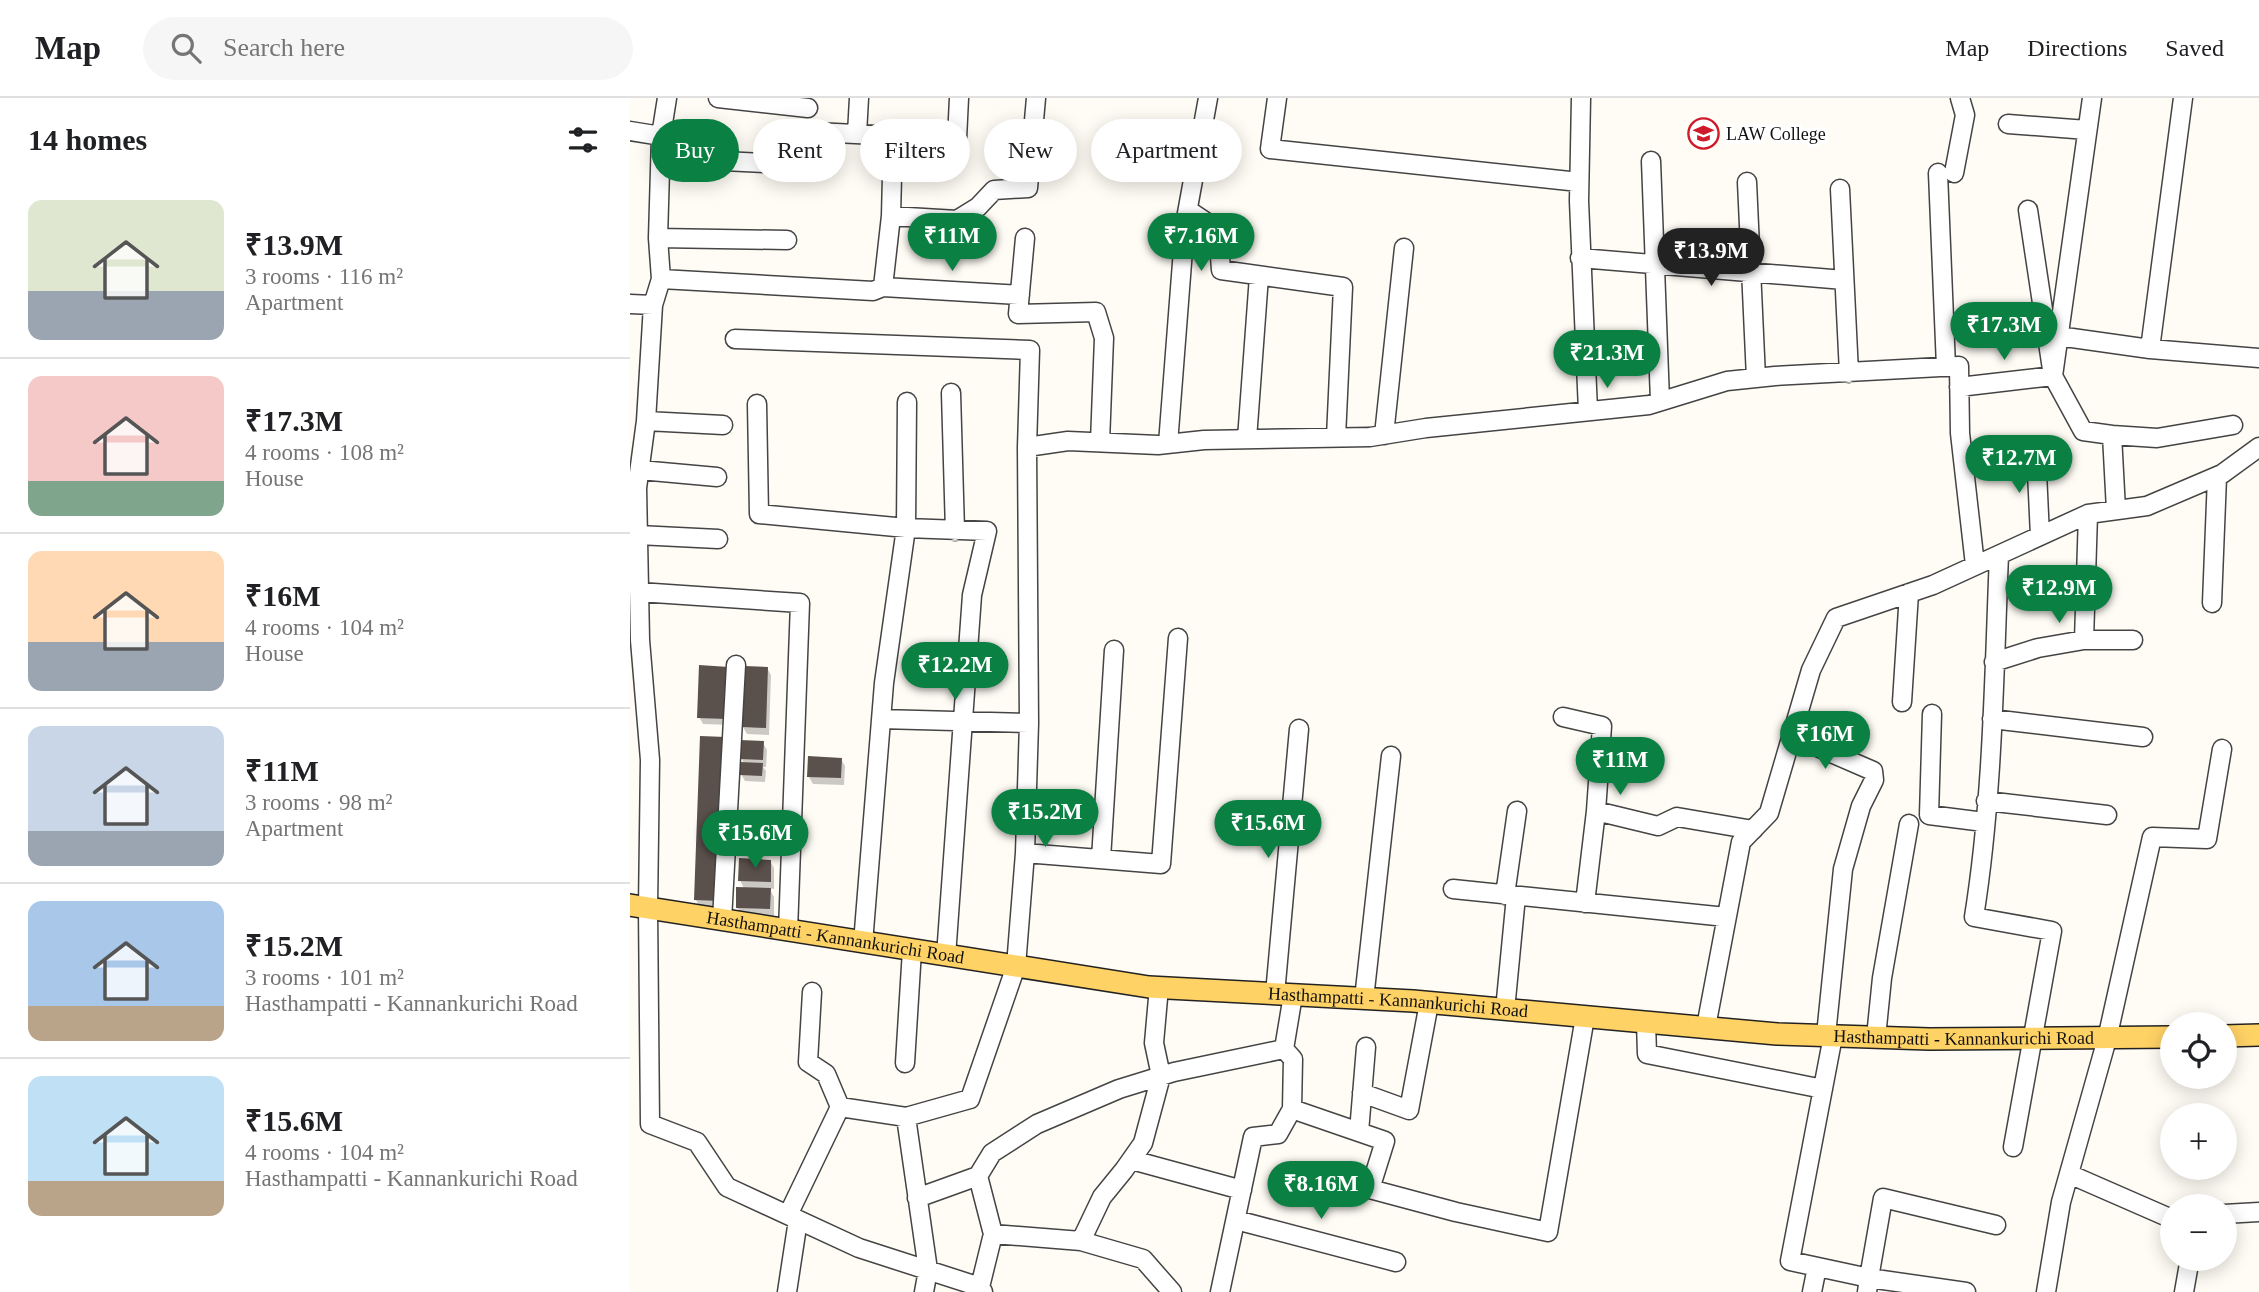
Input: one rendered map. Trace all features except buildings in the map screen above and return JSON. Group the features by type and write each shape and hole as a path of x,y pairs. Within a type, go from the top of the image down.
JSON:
{"main road":[{"name":"Hasthampatti - Kannankurichi Road","path":"639,906 1159,988 1429,1003 1830,1036 2032,1040 2160,1037"},
{"path":"2237,1036 2259,1035"}],"street":[{"path":"664,119 667,98"},
{"path":"718,98 807,108"},
{"path":"857,134 859,98"},
{"path":"958,119 959,98"},
{"path":"891,216 957,220 978,206 994,190 1028,188 1036,98"},
{"path":"1168,444 1188,210 1208,98"},
{"path":"1277,98 1270,149 1579,182"},
{"path":"1581,98 1580,258 1588,411"},
{"path":"1946,367 1946,173 1965,115 1960,98"},
{"path":"2053,376 2092,98"},
{"path":"2150,349 2183,98"},
{"path":"2008,124 2087,131"},
{"path":"630,131 651,134"},
{"path":"846,133 860,134"},
{"path":"1651,161 1660,401"},
{"path":"661,182 658,238 661,279 653,304 646,421 640,470 634,488 638,535 640,640 650,760 639,906 650,1125 697,1142 727,1186 859,1248 981,1290 993,1234 978,1176"},
{"path":"883,287 892,182"},
{"path":"1747,182 1756,378"},
{"path":"1840,189 1849,373"},
{"path":"1188,210 1218,230 1221,270 1343,288 1336,438"},
{"path":"2028,210 2053,376 2083,430 2157,438 2233,425"},
{"path":"658,238 787,240"},
{"path":"1024,238 1018,314 1096,312 1104,338 1100,442"},
{"path":"1384,435 1404,248"},
{"path":"1580,258 1844,281"},
{"path":"1247,439 1259,276"},
{"path":"661,279 1020,295"},
{"path":"630,304 653,304"},
{"path":"2058,336 2150,349 2259,358"},
{"path":"735,339 1030,350 1027,447 1029,723 1026,853 1016,966 970,1099 906,1117 840,1107"},
{"path":"630,358 649,359"},
{"path":"1027,447 1068,441 1168,444 1384,435 1649,405 1727,382 1756,378 1959,366 1960,433 1975,565"},
{"path":"1959,387 2053,376"},
{"path":"951,393 956,531"},
{"path":"863,943 881,719 906,528 907,402"},
{"path":"757,404 759,514 906,528 987,531 972,595 946,956"},
{"path":"646,421 723,425"},
{"path":"2112,435 2116,510"},
{"path":"1706,1027 1741,842 1769,813 1811,670 1836,618 1909,593 2088,514 2147,506 2217,477 2259,447"},
{"path":"2036,452 2040,536"},
{"path":"640,470 717,477"},
{"path":"2212,603 2217,477"},
{"path":"2084,640 2088,514"},
{"path":"638,535 718,539"},
{"path":"1999,555 1992,719 1981,878 1974,917 2052,932 2014,1147"},
{"path":"639,592 800,603 788,931"},
{"path":"1902,702 1909,593"},
{"path":"1026,853 1161,864 1178,638"},
{"path":"1994,662 2038,648 2084,640 2133,640"},
{"path":"1101,859 1114,650"},
{"path":"722,920 736,665"},
{"path":"1932,714 1930,815 1984,822"},
{"path":"1563,717 1602,726 1596,811 1585,903"},
{"path":"881,719 1029,723"},
{"path":"1992,719 2143,737"},
{"path":"1220,1292 1254,1137 1278,1134 1292,1109 1293,1059 1284,1049 1284,994 1299,729"},
{"path":"1792,736 1873,771 1874,780 1861,806 1843,869 1830,1036 1823,1089 1790,1261 1817,1267 1868,1285 1966,1292"},
{"path":"2046,1292 2061,1202 2107,1039 2152,837 2207,839 2222,749"},
{"path":"1364,999 1391,756"},
{"path":"1986,801 2106,815"},
{"path":"1505,1010 1517,811"},
{"path":"1596,811 1658,826 1677,817 1753,830"},
{"path":"1876,1037 1882,978 1909,824"},
{"path":"1453,889 1726,917"},
{"path":"905,1062 912,950"},
{"path":"1081,1241 1102,1197 1143,1143 1161,1076 1154,1043 1159,988"},
{"path":"787,1292 793,1217 840,1107 826,1074 808,1062 812,992"},
{"path":"1362,1093 1409,1110 1429,1003"},
{"path":"1292,1109 1385,1141 1370,1189 1455,1212 1548,1232 1585,1017"},
{"path":"1646,1022 1647,1054 1823,1089"},
{"path":"1359,1132 1366,1047"},
{"path":"917,1198 978,1176 992,1153 1037,1124 1119,1089 1161,1076 1284,1049"},
{"path":"906,1117 928,1270 924,1292"},
{"path":"1132,1160 1242,1190"},
{"path":"2068,1174 2160,1214"},
{"path":"1868,1285 1883,1198 1996,1225"},
{"path":"2237,1213 2259,1212"},
{"path":"1236,1220 1396,1262"},
{"path":"993,1234 1081,1241 1143,1259 1172,1292"},
{"path":"1812,1292 1817,1267"},
{"path":"2184,1292 2188,1271"}],"place":[{"name":"LAW College","path":"1703,134"}]}
